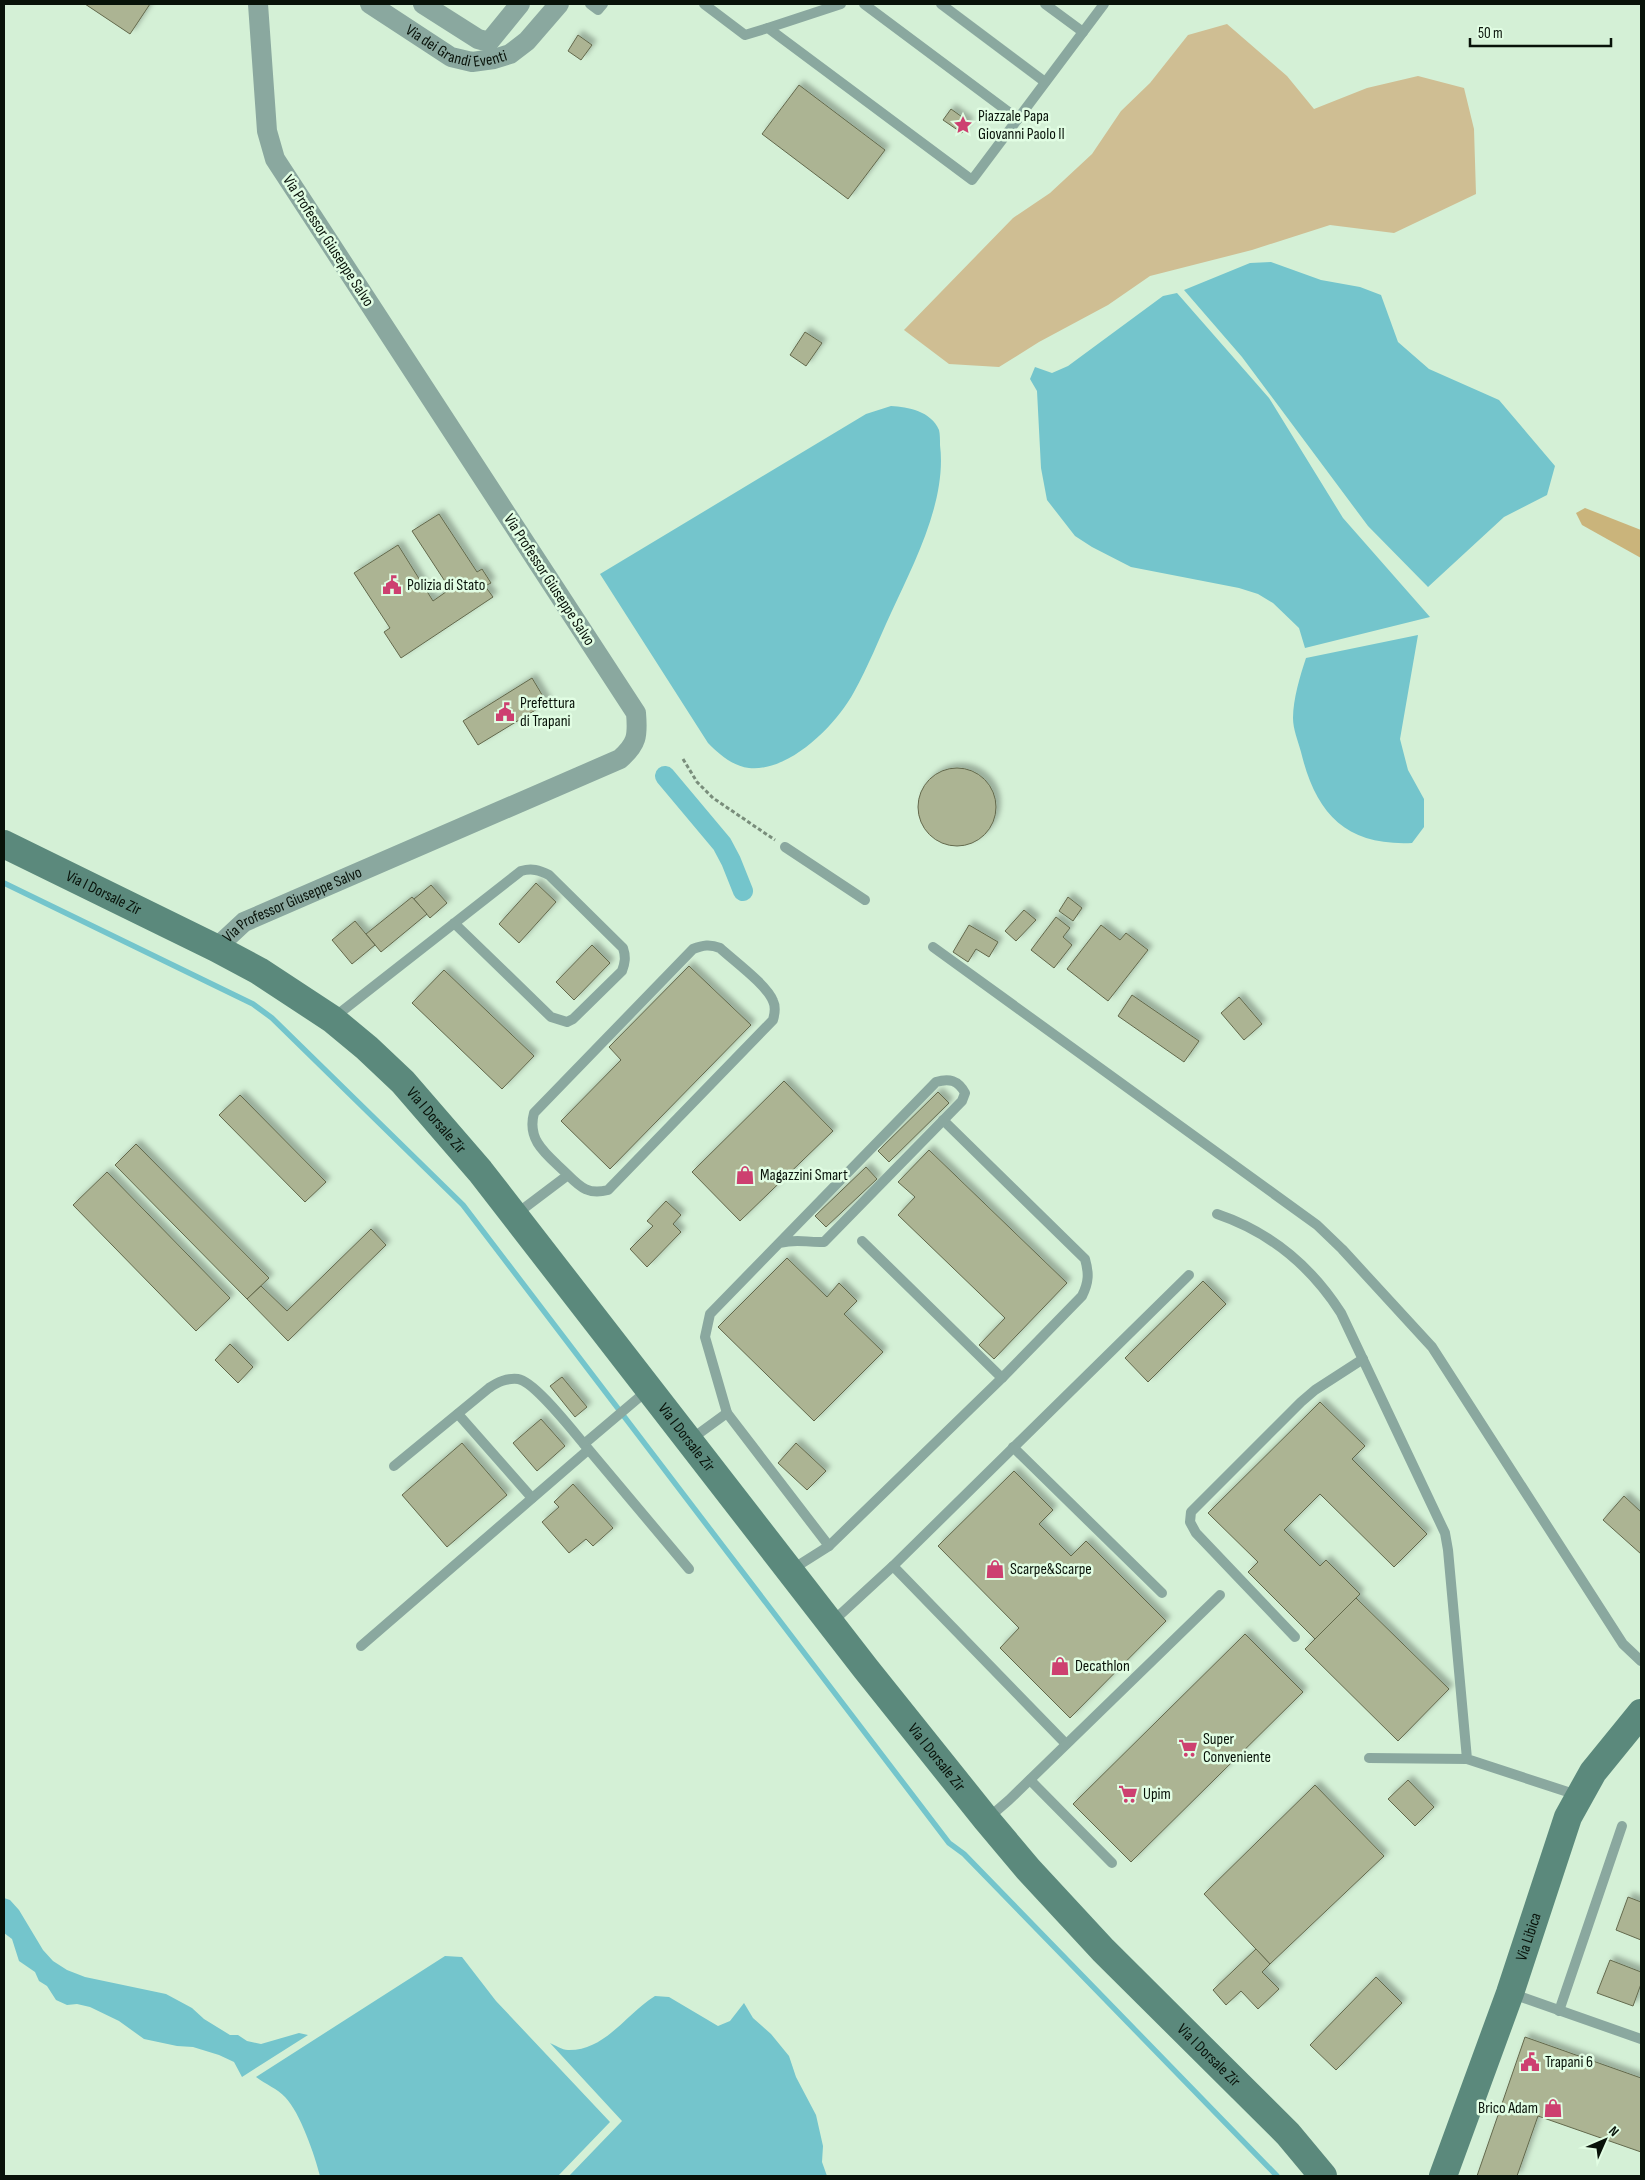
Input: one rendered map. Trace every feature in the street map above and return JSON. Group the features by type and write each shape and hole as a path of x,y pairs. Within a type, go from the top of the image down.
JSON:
{"main road":[{"name":"Via I Dorsale Zir","path":"4,844 216,948 259,972 332,1019 367,1048 403,1082 480,1171 831,1624 1028,1870 1103,1950 1288,2134 1323,2176"},
{"name":"Via Libica","path":"1441,2171 1510,1993 1568,1816 1592,1772 1641,1713"},
{"name":"Via I Dorsale Zir","path":"1288,2134 1342,2176"}],"street":[{"name":"Via Professor Giuseppe Salvo","path":"216,948 244,922 620,760 632,749 638,733 636,713 275,159 267,131 258,4"},
{"name":"Via dei Grandi Eventi","path":"370,4 451,57 472,62 494,59 510,54 528,41 558,4"},
{"name":"Via dei Grandi Eventi","path":"424,4 478,39 489,42 520,4"}],"lane":[{"path":"590,4 598,10 603,4"},
{"path":"704,4 744,35 841,4"},
{"path":"864,4 1018,118"},
{"path":"941,4 1045,82"},
{"path":"1045,4 1082,32"},
{"path":"768,28 972,180 1104,4"},
{"path":"786,847 866,900"},
{"path":"332,1019 520,871 528,869 540,870 549,875 623,948 626,955 625,964 622,971 573,1019 567,1022 551,1017 454,923"},
{"path":"703,945 712,945 720,948 769,992 774,1002 773,1020 608,1190 591,1192 583,1189 568,1175 536,1142 532,1133 531,1123 534,1113 693,949 703,945"},
{"path":"933,948 1317,1225 1342,1249 1432,1346 1624,1644 1641,1661"},
{"path":"780,1243 793,1239 814,1243 824,1242 962,1101 965,1093 961,1085 946,1079 936,1082 710,1314 705,1337 727,1413 829,1546"},
{"path":"790,1571 829,1546 1002,1378 1082,1296 1088,1284 1089,1271 1085,1259 943,1120"},
{"path":"514,1215 568,1175"},
{"path":"1217,1214 1266,1236 1294,1256 1311,1272 1328,1293 1341,1314 1363,1359 1445,1533 1467,1759"},
{"path":"862,1242 1002,1378"},
{"path":"831,1624 893,1566 1189,1275"},
{"path":"1295,1637 1196,1533 1190,1522 1191,1512 1314,1390 1363,1359"},
{"path":"394,1466 488,1388 502,1380 520,1379 536,1390 688,1569"},
{"path":"361,1646 532,1498 614,1418 648,1389"},
{"path":"689,1441 727,1413"},
{"path":"458,1414 532,1498"},
{"path":"1013,1447 1162,1593"},
{"path":"893,1566 1066,1744"},
{"path":"986,1819 1030,1780 1220,1595"},
{"path":"1369,1758 1467,1759 1578,1796"},
{"path":"1030,1780 1112,1863"},
{"path":"1559,2011 1622,1826"},
{"path":"1510,1993 1641,2039"}],"path":[{"path":"683,759 697,782 713,798 786,847"}],"shaded area":[{"path":"1227,24 1287,76 1314,109 1367,88 1418,76 1464,88 1474,129 1476,194 1394,233 1330,225 1252,250 1150,276 1108,305 1039,342 999,367 949,364 904,330 1013,218 1050,193 1092,154 1121,111 1150,83 1188,35"},
{"path":"1585,508 1641,530 1641,558 1582,525 1576,513"}],"water":[{"path":"1271,262 1321,280 1360,287 1381,295 1398,342 1429,369 1499,400 1555,466 1547,495 1504,517 1428,587 1368,526 1242,357 1184,290 1250,263"},
{"path":"1177,293 1269,398 1343,518 1430,617 1305,648 1299,628 1273,603 1258,594 1239,588 1131,567 1075,536 1047,500 1041,468 1037,391 1030,379 1035,367 1052,373 1068,366 1163,296"},
{"path":"891,406 912,409 925,414 931,418 939,430 941,466 939,488 934,510 918,553 864,673 846,705 836,718 810,744 780,762 765,767 749,768 737,765 721,755 708,743 600,574 866,414"},
{"path":"1418,635 1400,739 1408,770 1424,799 1424,827 1412,843 1369,839 1352,832 1337,822 1325,809 1315,793 1307,774 1294,726 1293,711 1297,688 1306,658"},
{"path":"4,1898 10,1900 19,1910 43,1950 53,1961 67,1970 85,1977 166,1994 192,2008 204,2019 230,2035 238,2035 247,2041 261,2044 299,2033 308,2035 242,2077 234,2062 219,2055 193,2047 177,2046 144,2039 119,2021 90,2007 77,2004 67,2005 56,2000 47,1986 39,1981 35,1972 19,1961 12,1939 4,1933"},
{"path":"445,1956 462,1957 496,2001 610,2122 558,2176 320,2176 315,2157 291,2104 279,2091 256,2077"},
{"path":"655,1996 669,1997 718,2026 730,2021 744,2003 753,2018 771,2034 789,2056 796,2077 816,2115 823,2146 822,2162 827,2176 569,2176 622,2121 550,2043 568,2050 581,2049 593,2045"}],"building":[{"path":"85,4 150,4 130,34"},
{"path":"578,35 592,45 581,60 568,51"},
{"path":"799,85 885,150 848,199 762,134"},
{"path":"951,109 969,122 962,133 943,120"},
{"path":"805,332 822,343 806,366 790,355"},
{"name":"Polizia di Stato","path":"439,514 477,572 482,569 491,583 485,586 493,597 401,658 384,632 390,628 354,573 398,545 433,601 450,589 412,531"},
{"name":"Prefettura di Trapani","path":"532,678 547,703 478,745 463,721"},
{"path":"957,768 972,771 985,779 993,792 996,807 993,822 985,835 972,843 957,846 942,843 929,835 921,822 918,807 921,792 929,779 942,771"},
{"path":"536,883 556,902 519,943 499,924"},
{"path":"431,885 447,903 430,918 414,899"},
{"path":"412,897 427,914 381,952 366,934"},
{"path":"1068,897 1082,908 1073,921 1059,911"},
{"path":"1024,910 1036,920 1016,941 1005,931"},
{"path":"1056,917 1070,928 1063,937 1072,945 1054,968 1031,950"},
{"path":"355,921 375,945 352,964 332,940"},
{"path":"969,925 998,942 989,957 976,949 968,962 953,952"},
{"path":"1101,925 1120,940 1126,933 1148,950 1108,1001 1067,969"},
{"path":"592,945 610,963 574,1000 556,982"},
{"path":"689,966 751,1025 610,1169 561,1121 621,1060 609,1047"},
{"path":"444,970 534,1056 502,1089 412,1003"},
{"path":"1132,995 1199,1041 1184,1062 1118,1016"},
{"path":"1239,997 1262,1024 1244,1040 1221,1013"},
{"path":"784,1081 833,1131 740,1221 692,1172"},
{"path":"938,1092 949,1103 889,1162 878,1151"},
{"path":"240,1095 326,1182 305,1202 219,1115"},
{"path":"136,1144 269,1278 247,1299 115,1165"},
{"path":"929,1150 1067,1283 994,1359 979,1345 1005,1318 898,1215 915,1197 898,1182"},
{"path":"866,1167 877,1179 826,1227 815,1216"},
{"path":"107,1172 230,1298 196,1331 73,1205"},
{"path":"666,1201 681,1215 673,1224 681,1232 647,1267 630,1249 653,1226 647,1221"},
{"path":"371,1229 386,1245 288,1341 247,1299 261,1286 287,1311"},
{"path":"787,1258 827,1297 839,1283 857,1301 844,1314 883,1352 814,1421 718,1327"},
{"path":"1203,1281 1226,1304 1148,1382 1125,1358"},
{"path":"230,1344 253,1367 238,1383 215,1360"},
{"path":"562,1377 587,1407 575,1417 550,1386"},
{"path":"1320,1402 1365,1446 1352,1459 1427,1534 1394,1567 1320,1494 1284,1530 1320,1566 1326,1560 1360,1594 1315,1639 1248,1572 1258,1562 1208,1513"},
{"path":"541,1419 565,1446 537,1471 513,1443"},
{"path":"462,1443 507,1495 447,1547 402,1495"},
{"path":"796,1443 826,1471 807,1490 778,1463"},
{"path":"1014,1471 1053,1510 1039,1524 1071,1556 1086,1541 1166,1621 1070,1718 1000,1648 1019,1628 938,1546"},
{"path":"573,1484 613,1528 593,1546 586,1539 569,1553 542,1522 559,1507 554,1502"},
{"path":"1624,1496 1641,1512 1641,1554 1603,1520"},
{"path":"1356,1598 1449,1689 1398,1741 1305,1649"},
{"name":"Super Conveniente","path":"1245,1634 1303,1692 1131,1862 1073,1804"},
{"path":"1408,1780 1434,1807 1415,1826 1388,1799"},
{"path":"1315,1785 1384,1856 1270,1964 1204,1894"},
{"path":"1628,1897 1641,1902 1641,1940 1616,1930"},
{"path":"1256,1949 1270,1964 1262,1972 1279,1989 1258,2009 1241,1991 1226,2005 1213,1990"},
{"path":"1610,1960 1641,1972 1641,1984 1633,2006 1597,1993"},
{"path":"1376,1977 1402,2003 1336,2070 1310,2045"},
{"path":"1525,2037 1641,2078 1641,2152 1538,2116 1517,2176 1477,2176"}],"waterway":[{"path":"665,776 722,844 743,891"},
{"path":"4,883 253,1004 272,1018 463,1205 949,1843 964,1854 1277,2176"}],"place":[{"name":"Piazzale Papa Giovanni Paolo II","path":"963,125"},
{"name":"Polizia di Stato","path":"392,585"},
{"name":"Prefettura di Trapani","path":"505,712"},
{"name":"Magazzini Smart","path":"745,1175"},
{"name":"Scarpe&Scarpe","path":"995,1569"},
{"name":"Decathlon","path":"1060,1666"},
{"name":"Super Conveniente","path":"1188,1748"},
{"name":"Upim","path":"1128,1794"},
{"name":"Trapani 6","path":"1530,2062"},
{"name":"Brico Adam","path":"1553,2108"}]}
